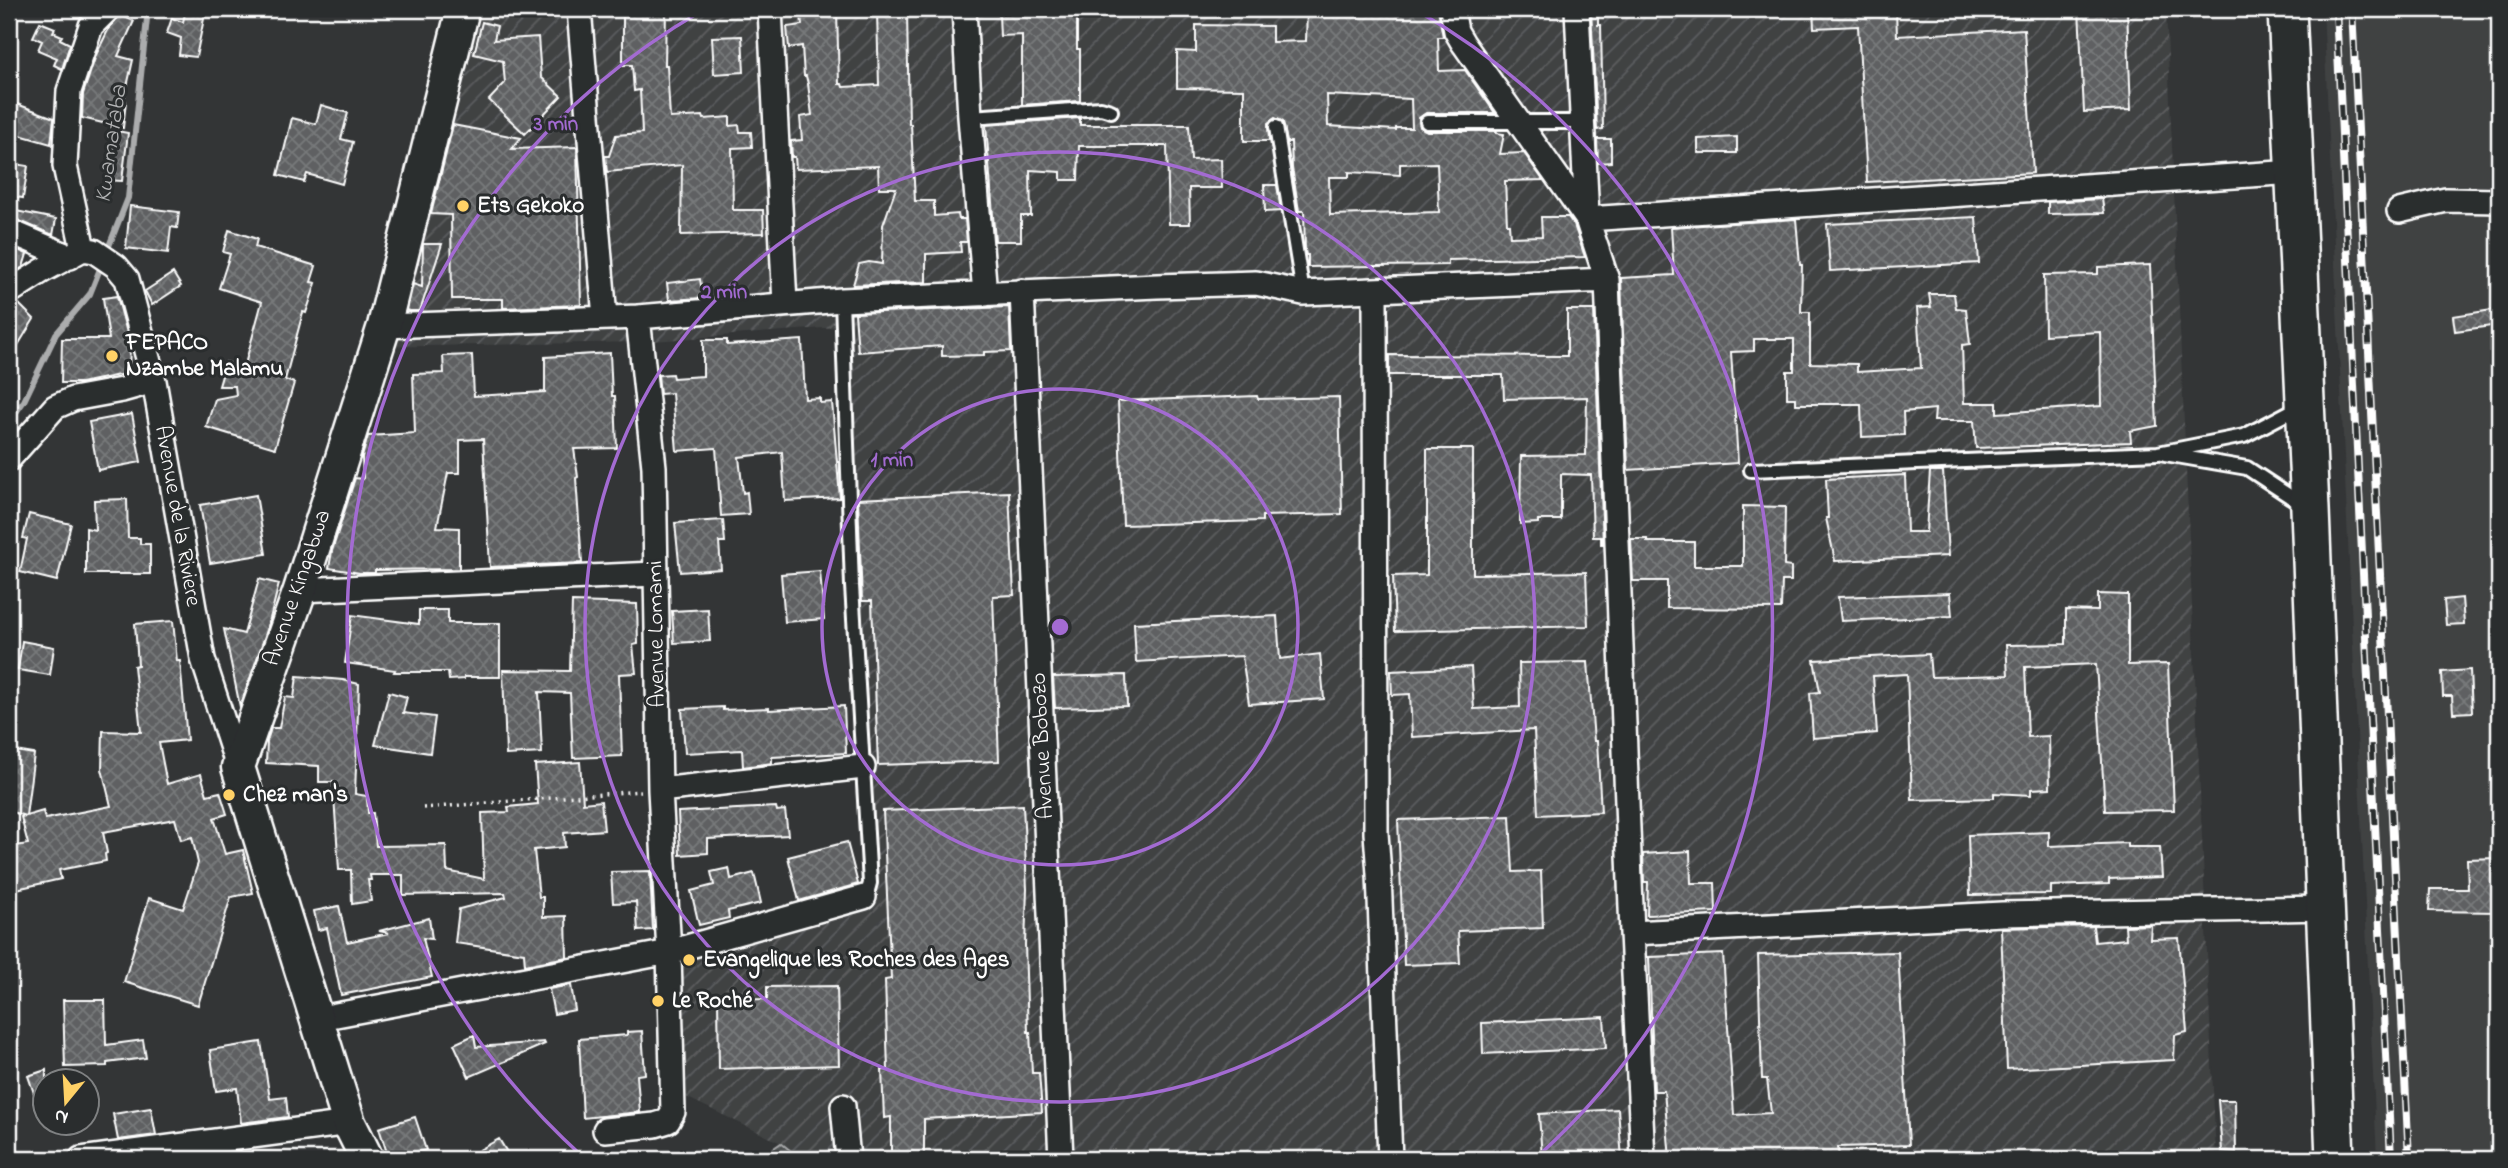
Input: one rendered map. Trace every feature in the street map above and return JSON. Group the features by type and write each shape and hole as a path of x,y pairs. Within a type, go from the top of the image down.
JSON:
{"main road":[{"path":"2287,9 2310,509 2334,1159"}],"street":[{"path":"82,252 65,166 69,91 91,26 108,9"},
{"name":"Avenue Kingabwa","path":"238,767 300,590 384,326 463,9"},
{"path":"579,9 605,318"},
{"path":"770,9 785,304"},
{"path":"964,9 985,294"},
{"path":"1452,9 1456,32 1587,219"},
{"path":"1577,9 1587,219 1607,280 1643,1159"},
{"path":"1587,219 2295,173"},
{"path":"2399,211 2446,200 2499,201"},
{"path":"9,231 82,252"},
{"path":"9,292 42,271 82,252"},
{"name":"Avenue de la Riviere","path":"82,252 116,266 127,279 154,381 202,659 238,767"},
{"path":"384,326 638,317 842,300 1023,291 1256,283 1303,293 1375,292 1607,280"},
{"name":"Avenue Bobozo","path":"1023,291 1061,1159"},
{"path":"1375,292 1376,833 1390,1159"},
{"name":"Avenue Lomami","path":"605,1130 655,1125 667,1121 673,1112 669,952 660,790 654,467 638,317"},
{"path":"9,459 55,407 73,399 154,381"},
{"path":"300,590 655,574"},
{"path":"238,767 349,1123 367,1159"},
{"path":"660,790 863,767"},
{"path":"315,1019 669,952 863,897"},
{"path":"1632,933 2002,914 2325,908"},
{"path":"844,1106 848,1159"},
{"path":"81,1159 349,1123"}],"lane":[{"path":"970,117 1101,108 1111,111"},
{"path":"1427,122 1583,122"},
{"path":"1276,127 1303,293"},
{"path":"842,300 852,586 870,883 867,894 863,897"},
{"path":"1751,470 2158,453 2244,436 2305,404"},
{"path":"2158,453 2246,468 2310,509"}],"path":[{"path":"423,808 660,790"}],"shaded area":[{"path":"472,9 2166,9 2216,1159 801,1159 781,1143 686,1097 669,952 870,907 850,326 640,342 372,347"},
{"path":"2323,9 2499,9 2499,1159 2377,1159"}],"green space":[{"path":"781,1143 801,1159 758,1159"}],"building":[{"path":"186,9 206,9 196,57 179,55 181,38 167,33 172,18 183,22"},
{"path":"623,9 666,9 665,65 670,118 730,117 730,126 739,125 740,132 751,132 752,147 732,148 733,210 763,210 764,233 681,235 682,165 607,172 605,156 609,156 616,135 642,133 640,90 634,91 632,65 623,65"},
{"path":"1307,9 1438,9 1443,37 1438,37 1439,71 1465,70 1495,113 1426,113 1419,118 1420,127 1427,131 1496,131 1504,134 1500,154 1524,153 1543,180 1505,181 1510,237 1542,236 1541,217 1568,217 1574,225 1585,257 1448,260 1448,265 1308,267 1304,211 1299,211 1291,142 1287,142 1283,122 1275,118 1268,123 1269,141 1244,141 1244,89 1177,88 1177,51 1196,52 1196,25 1272,26 1272,42 1306,41","holes":["1327,95 1411,99 1412,128 1396,130 1328,126","1437,163 1439,212 1330,215 1329,177 1349,177 1349,172 1400,175 1400,164"]},
{"path":"1591,9 1598,9 1598,25 1601,25 1603,129 1597,130"},
{"path":"1813,9 1896,9 1897,36 2024,29 2033,173 1867,182 1858,26 1814,28"},
{"path":"2079,9 2127,9 2131,110 2084,112"},
{"path":"837,12 839,84 843,87 879,85 877,13 907,12 909,124 915,201 934,201 934,216 958,214 959,219 965,219 967,242 960,242 961,252 926,254 926,282 853,285 859,264 882,264 883,225 896,188 879,188 878,166 796,169 795,157 792,157 791,141 802,140 800,117 812,115 808,84 804,76 802,46 789,48 787,27 802,25 801,14"},
{"path":"1077,13 1080,101 1022,105 1022,35 1000,36 999,15"},
{"path":"120,15 134,21 118,56 133,60 124,100 123,128 82,118 83,94 96,55 109,28"},
{"path":"40,22 55,28 53,32 70,44 62,69 54,65 57,58 38,50 42,41 33,37"},
{"path":"482,22 497,26 494,40 538,37 541,77 561,96 525,134 489,100 505,83 503,61 474,54"},
{"path":"742,36 744,72 714,74 712,37"},
{"path":"9,101 54,118 51,144 9,132"},
{"path":"321,105 348,113 341,139 353,142 342,184 307,174 304,182 278,175 292,118 316,124"},
{"path":"1080,118 1080,125 1189,125 1191,160 1221,159 1222,188 1189,188 1190,224 1169,224 1167,146 1079,146 1078,180 1061,180 1061,172 1030,170 1031,216 1021,216 1021,241 995,241 986,125"},
{"path":"453,125 521,138 512,149 577,147 581,305 503,308 503,299 452,299 451,215 431,214"},
{"path":"117,131 128,133 122,181 106,180"},
{"path":"1737,137 1737,153 1698,153 1698,139"},
{"path":"1597,139 1611,139 1611,162 1598,163"},
{"path":"9,163 28,166 23,198 9,196"},
{"path":"1264,185 1277,185 1281,211 1265,212"},
{"path":"2102,199 2104,213 2048,214 2048,202"},
{"path":"130,206 179,212 177,228 171,227 168,253 126,248"},
{"path":"11,210 56,219 53,235 10,217"},
{"path":"1976,217 1979,263 1830,271 1827,224"},
{"path":"1796,219 1802,265 1801,312 1810,312 1810,363 1857,364 1857,372 1921,368 1917,308 1931,307 1929,294 1954,294 1956,308 1966,309 1970,344 1962,345 1964,403 1997,403 1997,413 2101,406 2100,332 2045,335 2044,275 2098,274 2098,267 2150,265 2157,426 2130,431 2131,442 1976,448 1974,421 1934,421 1935,409 1903,412 1904,435 1862,437 1861,404 1796,404 1796,398 1787,398 1787,371 1794,371 1794,339 1754,339 1754,351 1731,352 1738,463 1628,470 1621,278 1674,275 1671,227"},
{"path":"229,230 257,239 255,247 316,266 311,282 316,283 306,313 303,312 285,380 294,383 275,448 206,427 215,399 236,395 235,386 219,386 226,362 244,368 262,302 219,288 230,254 223,252"},
{"path":"423,244 442,244 420,311 410,311 407,310 413,284 422,287"},
{"path":"9,246 27,254 23,267 9,276"},
{"path":"173,273 181,286 152,305 145,291"},
{"path":"700,279 703,298 669,300 667,283"},
{"path":"117,296 130,344 129,373 81,383 61,383 62,339 109,339 103,298"},
{"path":"18,303 34,319 9,360 9,306"},
{"path":"1009,307 1011,351 942,356 942,346 858,352 855,313"},
{"path":"2499,309 2499,325 2455,331 2453,316"},
{"path":"1567,310 1594,310 1603,544 1601,537 1593,537 1591,475 1561,474 1561,520 1538,520 1538,523 1520,524 1521,456 1586,455 1587,397 1504,399 1503,375 1389,375 1389,355 1567,356"},
{"path":"703,340 727,340 727,345 802,340 805,399 820,398 820,403 832,402 840,498 785,501 782,452 739,457 743,493 747,492 749,514 721,516 716,448 677,451 672,393 660,394 658,375 672,374 673,378 703,376"},
{"path":"610,353 617,448 574,449 582,563 490,567 483,439 460,440 460,473 448,473 437,527 459,528 459,569 375,570 375,573 360,573 329,568 355,478 363,479 362,457 368,436 415,433 413,374 444,373 443,356 472,355 474,396 545,392 545,357"},
{"path":"1257,396 1258,399 1339,397 1342,514 1262,516 1262,521 1123,525 1118,401"},
{"path":"132,414 141,462 98,470 89,422"},
{"path":"1427,449 1473,449 1473,574 1586,572 1588,626 1395,631 1393,576 1427,575"},
{"path":"1930,471 1943,471 1948,556 1835,561 1826,518 1826,479 1905,475 1907,532 1926,532"},
{"path":"1009,492 1014,595 993,596 999,761 878,765 872,601 862,601 858,499"},
{"path":"256,495 266,554 210,563 200,505"},
{"path":"127,499 128,538 140,538 140,544 150,544 150,574 86,574 86,528 95,530 94,500"},
{"path":"1743,506 1785,507 1784,566 1791,567 1791,581 1782,581 1781,609 1667,608 1667,581 1633,581 1631,539 1647,539 1647,542 1694,542 1694,566 1743,566"},
{"path":"29,514 71,524 57,581 20,572 27,539 23,538"},
{"path":"723,520 725,542 719,542 721,569 680,572 675,523"},
{"path":"820,571 824,619 785,622 781,574"},
{"path":"259,579 279,584 267,630 240,707 224,629 244,634"},
{"path":"1950,593 1952,616 1841,621 1838,597"},
{"path":"2098,594 2128,595 2128,665 2168,664 2174,810 2105,811 2096,664 2025,667 2028,737 2049,736 2050,788 2031,789 2031,795 1994,793 1994,798 1912,800 1907,674 1873,676 1877,733 1813,738 1810,693 1820,692 1814,660 1929,654 1931,677 2008,675 2006,645 2066,644 2066,610 2098,611"},
{"path":"2462,598 2464,624 2446,625 2444,600"},
{"path":"572,602 637,604 638,644 633,645 636,673 619,674 622,756 573,758 570,693 539,692 542,753 506,755 503,670 570,671"},
{"path":"708,609 710,641 674,643 672,611"},
{"path":"419,610 448,610 448,623 500,623 500,677 464,677 449,680 448,672 394,672 395,670 345,663 352,615 419,624"},
{"path":"1277,616 1280,659 1320,654 1324,699 1249,704 1242,656 1136,662 1134,623"},
{"path":"173,621 177,661 180,661 187,740 159,743 167,784 201,774 207,795 220,792 227,814 214,818 225,854 243,850 253,893 231,897 198,1005 124,982 149,898 183,909 198,863 192,837 181,840 175,819 103,832 106,861 59,870 61,879 12,890 9,875 9,847 28,844 21,817 25,816 9,811 9,750 34,754 26,816 43,811 45,819 111,806 102,769 103,731 141,732 134,666 138,665 135,624"},
{"path":"22,641 54,647 50,675 18,670"},
{"path":"1588,662 1594,741 1597,741 1601,812 1538,815 1534,730 1412,737 1410,694 1392,695 1391,671 1471,667 1474,709 1520,707 1519,663"},
{"path":"2470,670 2472,712 2453,713 2452,696 2443,696 2442,672"},
{"path":"1126,675 1127,706 1055,708 1053,677"},
{"path":"297,676 359,684 355,794 367,796 368,813 373,813 376,846 446,845 447,871 484,879 482,813 509,812 508,807 538,804 535,765 580,762 583,803 601,801 604,830 564,833 565,847 534,850 539,897 543,897 543,917 566,916 567,957 525,965 524,953 455,943 459,909 506,897 505,893 403,895 403,875 370,875 371,880 368,880 371,901 352,904 351,870 339,870 333,782 319,782 319,766 266,763 267,741 271,728 279,728 285,697 294,698"},
{"path":"389,692 407,697 403,713 435,717 430,753 375,745"},
{"path":"844,706 846,753 772,757 772,763 743,767 742,750 685,753 682,709 723,707 723,710 769,710"},
{"path":"1023,805 1027,889 1025,945 1028,1032 1032,1073 1039,1073 1042,1112 924,1119 924,1159 891,1159 891,1117 884,1118 882,1070 888,1070 885,980 891,979 883,811"},
{"path":"776,807 777,811 785,810 788,835 708,839 708,853 680,855 678,812"},
{"path":"1510,816 1513,872 1541,871 1543,928 1458,931 1460,963 1404,965 1398,820"},
{"path":"2049,832 2049,846 2127,843 2127,847 2160,847 2162,877 2109,879 2109,884 2051,886 2051,894 1970,895 1968,835"},
{"path":"847,842 858,884 799,901 788,857"},
{"path":"1690,851 1691,883 1715,883 1716,912 1647,915 1648,882 1644,882 1643,854"},
{"path":"2497,858 2499,912 2429,911 2430,889 2468,889 2467,859"},
{"path":"729,868 731,879 754,873 761,903 728,911 729,918 699,925 691,891 714,885 711,872"},
{"path":"650,871 653,930 638,931 636,902 613,903 611,872"},
{"path":"339,906 347,942 389,933 379,931 429,918 432,939 423,938 432,977 341,995 327,928 318,930 314,911"},
{"path":"2151,925 2150,939 2179,938 2187,1032 2175,1035 2174,1060 2007,1069 2001,928 2093,926 2095,942 2126,939 2125,926"},
{"path":"1898,952 1909,1145 1838,1147 1839,1159 1670,1159 1664,1091 1654,1091 1649,957 1723,954 1734,1115 1771,1113 1767,1079 1762,1079 1758,955"},
{"path":"571,985 575,1010 554,1014 549,989"},
{"path":"837,986 839,1065 719,1069 718,1000 767,999 767,987"},
{"path":"63,1000 105,1000 106,1045 143,1040 146,1058 107,1063 107,1066 65,1066"},
{"path":"1604,1017 1606,1048 1483,1054 1482,1023"},
{"path":"642,1031 645,1074 637,1075 640,1112 583,1118 579,1039"},
{"path":"474,1035 476,1047 545,1044 469,1077 454,1044"},
{"path":"261,1042 270,1099 286,1097 288,1117 241,1123 237,1088 216,1091 210,1050"},
{"path":"2218,1100 2235,1100 2236,1152 2222,1151"},
{"path":"151,1108 156,1135 118,1140 113,1114"},
{"path":"1618,1109 1622,1159 1542,1159 1539,1114"},
{"path":"415,1117 426,1150 389,1159 379,1128"},
{"path":"499,1139 511,1159 463,1159"}],"waterway":[{"name":"Kwamataba","path":"9,422 24,401 56,334 90,294 128,198 148,9"}],"railway":[{"path":"2336,9 2391,1159"},
{"path":"2352,9 2409,1159"}],"place":[{"name":"Ets Gekoko","path":"463,206"},
{"name":"FEPACO Nzambe Malamu","path":"112,356"},
{"name":"Chez man's","path":"229,795"},
{"name":"Evangelique les Roches des Ages","path":"689,960"},
{"name":"Le Roché","path":"658,1001"}]}
